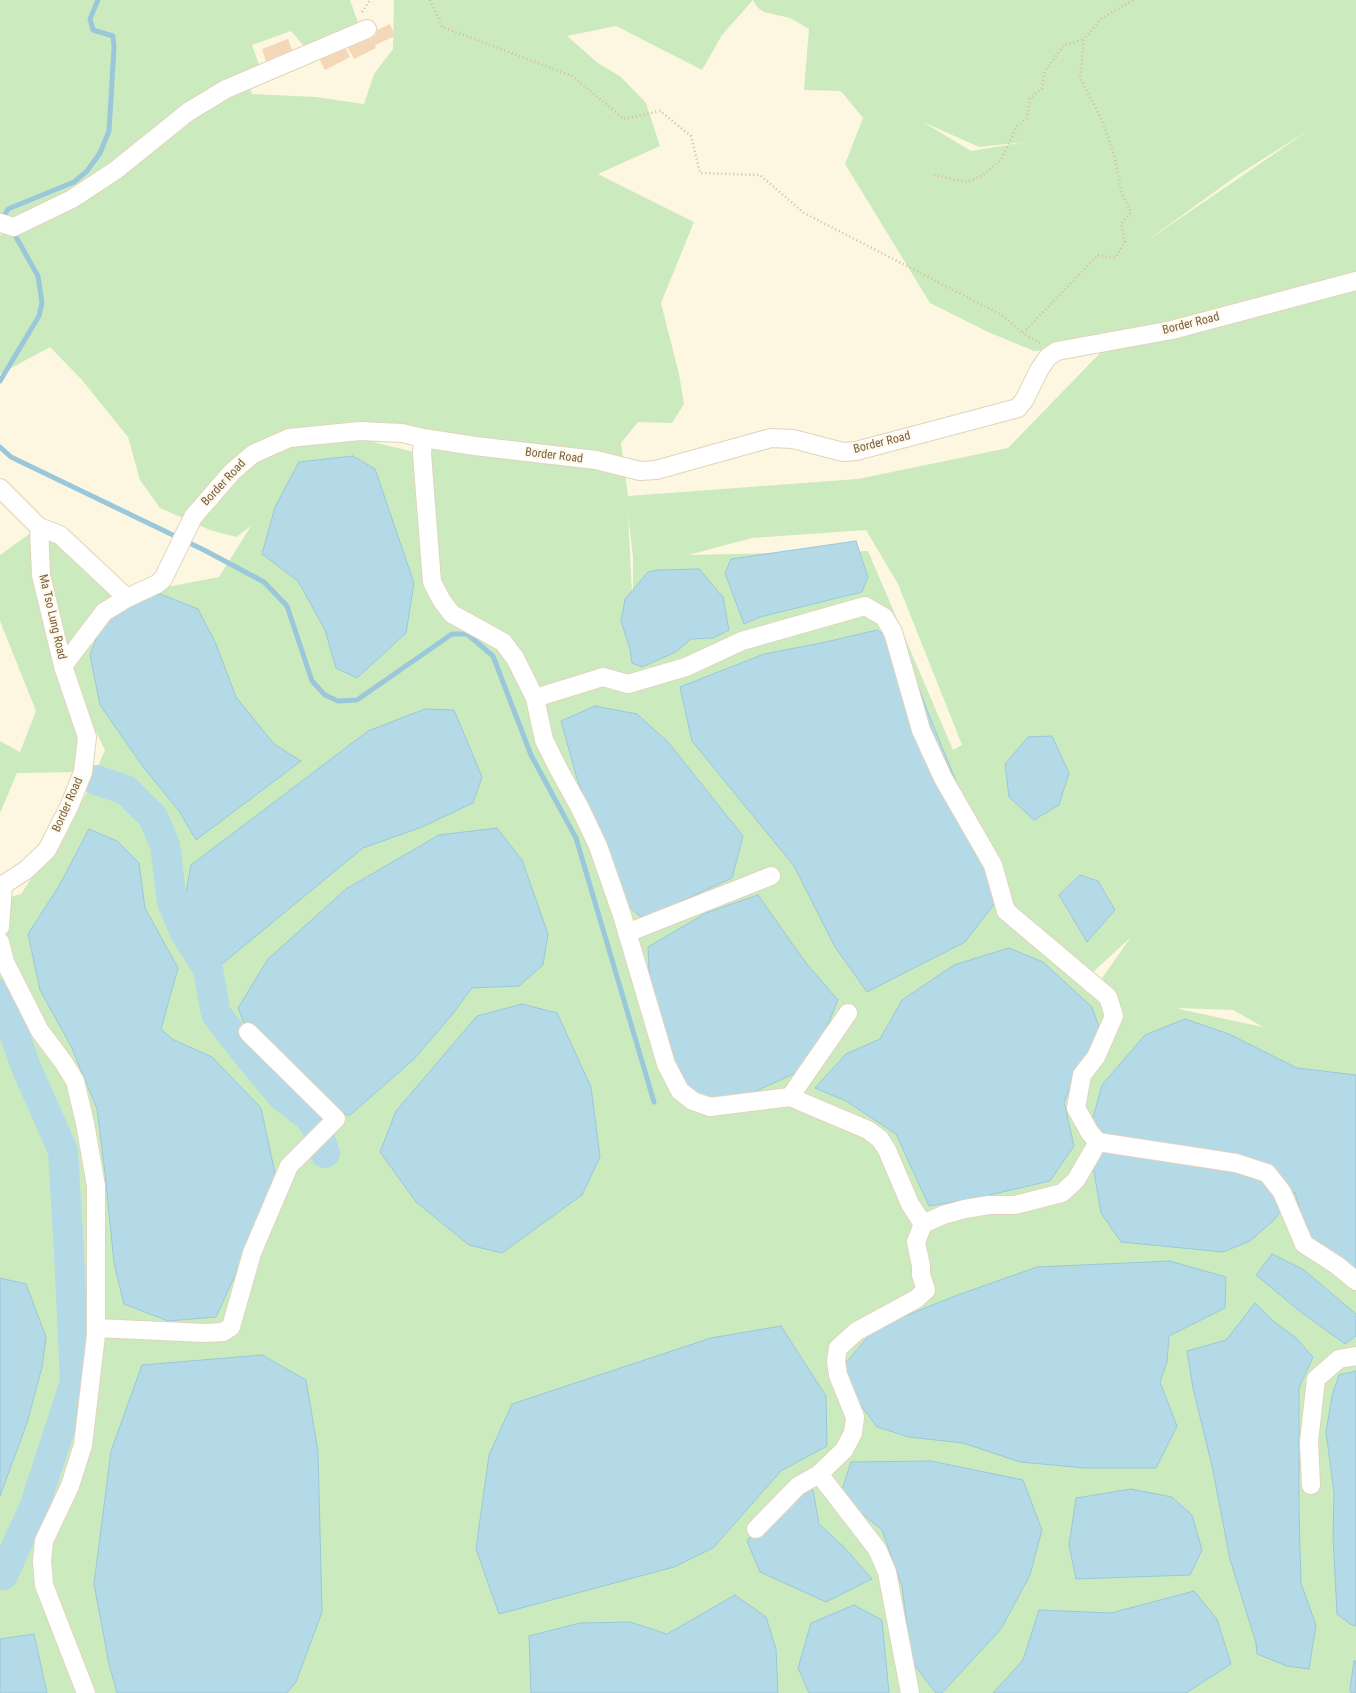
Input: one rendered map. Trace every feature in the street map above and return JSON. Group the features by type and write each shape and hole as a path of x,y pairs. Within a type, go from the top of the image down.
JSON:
{"street":[{"path":"7,225 72,199 116,170 188,112 226,89 367,29"},
{"name":"Border Road","path":"2,886 26,870 47,850 69,807 83,772 87,737 64,666 104,612 127,598 157,584 163,578 168,572 193,517 232,472 253,454 289,438 360,431 402,433 423,438 475,446 596,460 627,466 640,471 656,470 771,438 793,439 843,452 856,451 1018,408 1025,399 1039,370 1048,357 1057,351 1172,330 1356,281"},
{"path":"423,438 422,454 432,582 442,601 452,614 503,642 515,658 535,698 544,740 580,808 598,846 627,933 666,1064 680,1091 693,1101 710,1107 790,1097 868,1130 880,1139 887,1150 910,1204 923,1224"},
{"path":"0,488 39,527 60,535 127,598"},
{"name":"Ma Tso Lung Road","path":"39,527 41,574 64,666"},
{"path":"535,698 602,677 628,684 686,667 742,641 866,606 884,617 893,632 921,730 943,778 992,865 1006,911 1108,997 1114,1016 1096,1057 1082,1075 1076,1108 1090,1133 1098,1142 1236,1163 1267,1173 1282,1192 1304,1244 1338,1266 1356,1281"},
{"path":"627,933 771,876"},
{"path":"0,927 2,886"},
{"path":"0,942 5,962 40,1031 64,1063 74,1081 83,1116 96,1186 96,1328 83,1445 70,1486 44,1541 42,1561 44,1585 86,1693"},
{"path":"790,1097 848,1014"},
{"path":"96,1328 205,1333 223,1332 231,1327 252,1252 289,1166 336,1119 248,1032"},
{"path":"756,1529 798,1486 819,1474 844,1450 853,1433 855,1418 838,1375 836,1361 838,1348 857,1331 916,1299 926,1290 921,1275 921,1266 916,1242 923,1224 943,1215 965,1209 989,1205 1015,1205 1062,1193 1076,1180 1098,1142"},
{"path":"1310,1485 1309,1442 1316,1379 1339,1359 1356,1356"},
{"path":"819,1474 877,1549 887,1572 910,1693"}],"path":[{"path":"430,0 442,27 572,76 624,119 660,111 691,136 700,174 760,175 804,212 1000,314 1023,334 1057,351"},
{"path":"934,175 967,182 983,175 1001,160 1017,126 1027,118 1030,98 1042,88 1045,71 1064,45 1084,39 1102,18 1133,0"},
{"path":"1023,334 1098,255 1115,258 1125,242 1121,224 1131,212 1122,194 1114,155 1102,120 1080,78 1084,39"}],"green space":[{"path":"0,0 350,0 361,31 310,53 291,31 252,45 262,73 247,80 252,94 316,97 364,104 374,74 393,49 394,0 753,0 1356,0 1356,1693 0,1693 0,900 21,894 85,796 105,750 64,668 79,741 83,772 17,773 0,813 0,741 20,752 36,711 0,621 0,555 39,527 120,591 64,666 167,587 219,577 251,526 236,537 210,530 160,508 140,480 128,437 82,380 50,347 0,374 0,235 12,231 23,223 0,221","holes":["753,0 758,8 764,12 790,18 809,29 804,90 841,91 863,118 845,164 930,303 988,332 1034,351 1104,349 1008,448 858,479 628,496 621,443 638,422 672,423 684,404 679,374 661,303 694,222 598,174 660,146 646,103 621,77 598,63 567,36 616,26 702,70 722,35","923,122 979,147 1026,142 971,151","1312,128 1141,245 1238,175","422,438 422,454 373,442","628,514 633,557 632,594","866,530 898,584 962,745 953,750 868,551 688,555 752,538","1131,937 1102,978 1104,980 1091,974","1178,1008 1233,1010 1263,1027 1179,1009"]}],"water":[{"path":"353,456 375,469 414,583 406,633 357,678 336,668 325,630 298,581 262,554 275,507 299,462"},
{"path":"856,541 868,577 862,592 760,617 744,624 725,573 731,559"},
{"path":"699,569 723,597 729,630 713,638 691,639 676,652 642,667 632,663 630,649 621,621 625,599 648,572 657,570"},
{"path":"160,594 198,609 216,644 236,697 274,744 301,761 196,840 179,811 144,768 100,705 90,655 110,601"},
{"path":"877,630 905,650 927,710 977,833 995,903 965,942 867,992 835,947 794,866 692,741 680,687 764,654"},
{"path":"595,706 637,714 668,742 743,836 732,878 643,919 618,897 576,775 561,721"},
{"path":"425,709 454,710 482,777 473,803 422,827 363,848 222,964 183,909 191,865 368,731"},
{"path":"1052,736 1069,773 1059,805 1034,820 1009,797 1005,764 1028,737"},
{"path":"497,828 522,860 548,934 543,965 519,986 472,988 451,1016 414,1059 349,1116 303,1093 252,1044 238,1008 268,959 346,889 439,835"},
{"path":"89,829 117,841 139,863 145,908 178,968 161,1029 172,1039 212,1057 261,1108 277,1183 216,1317 168,1321 124,1304 114,1263 97,1109 71,1046 40,990 28,934 59,886"},
{"path":"1080,875 1098,881 1115,910 1087,942 1059,895"},
{"path":"758,895 806,963 838,1000 811,1066 752,1093 696,1105 651,1017 648,947 706,913"},
{"path":"1009,948 1043,962 1092,1007 1101,1033 1080,1064 1064,1102 1074,1146 1050,1181 981,1197 929,1206 896,1134 846,1101 815,1088 846,1054 880,1039 902,1000 954,965"},
{"path":"522,1004 557,1013 591,1087 600,1157 582,1195 502,1253 469,1245 416,1202 380,1152 396,1111 477,1016"},
{"path":"1185,1019 1229,1034 1297,1068 1356,1075 1356,1280 1325,1268 1305,1230 1295,1192 1274,1220 1250,1241 1223,1252 1121,1242 1101,1213 1088,1136 1102,1085 1145,1035"},
{"path":"1272,1254 1304,1270 1356,1314 1356,1336 1345,1344 1302,1313 1256,1275"},
{"path":"1170,1261 1226,1277 1225,1308 1169,1336 1167,1362 1160,1382 1177,1426 1156,1468 1085,1468 1020,1462 963,1443 909,1437 877,1427 857,1400 841,1369 875,1328 955,1296 1037,1267"},
{"path":"0,1278 26,1284 46,1337 42,1367 27,1423 0,1496"},
{"path":"1255,1303 1273,1321 1295,1337 1313,1357 1299,1388 1299,1513 1301,1583 1316,1625 1309,1669 1287,1666 1257,1654 1256,1643 1230,1559 1212,1466 1193,1388 1187,1351 1226,1340"},
{"path":"781,1326 826,1396 827,1446 781,1471 713,1548 674,1567 499,1614 476,1549 489,1455 512,1404 711,1338"},
{"path":"262,1355 306,1380 318,1451 322,1612 296,1682 287,1693 117,1693 109,1664 94,1584 111,1451 142,1365"},
{"path":"1356,1371 1356,1626 1350,1624 1337,1614 1333,1536 1334,1493 1326,1432 1332,1396 1339,1375"},
{"path":"931,1461 1023,1480 1042,1530 1030,1575 1001,1629 942,1693 936,1693 912,1662 902,1586 882,1530 840,1496 851,1462"},
{"path":"787,1487 813,1490 819,1524 844,1547 872,1579 826,1602 760,1572 747,1541"},
{"path":"1131,1489 1172,1497 1192,1515 1202,1550 1190,1575 1076,1579 1069,1545 1076,1498"},
{"path":"1194,1591 1217,1619 1231,1664 1186,1693 993,1693 1023,1660 1039,1610 1111,1613"},
{"path":"735,1595 766,1617 776,1649 778,1693 531,1693 529,1636 580,1623 630,1622 667,1634"},
{"path":"854,1605 882,1620 889,1693 809,1693 798,1668 811,1623"},
{"path":"34,1634 47,1693 0,1693 0,1639"},
{"path":"1354,1661 1356,1661 1356,1693 1351,1693 1350,1689"}],"building":[{"path":"390,24 395,36 375,45 376,48 354,59 348,48 371,38 376,35 377,30"},
{"path":"288,39 292,50 266,61 262,49"},
{"path":"346,49 350,57 325,70 320,60"}],"waterway":[{"path":"6,220 4,216 8,209 74,182 87,171 100,153 109,131 114,48 113,36 93,30 90,19 98,0"},
{"path":"0,381 39,316 42,303 38,276 12,230"},
{"path":"0,447 11,457 204,550 264,582 287,606 312,681 325,695 338,701 357,700 452,634 467,634 493,656 531,755 576,838 654,1102"},
{"path":"96,780 126,790 153,817 165,845 172,902 184,931 208,969 216,1014 282,1096 307,1115 315,1124 325,1153"},
{"path":"0,994 26,1067 63,1151 75,1382 34,1508 3,1575"}]}
